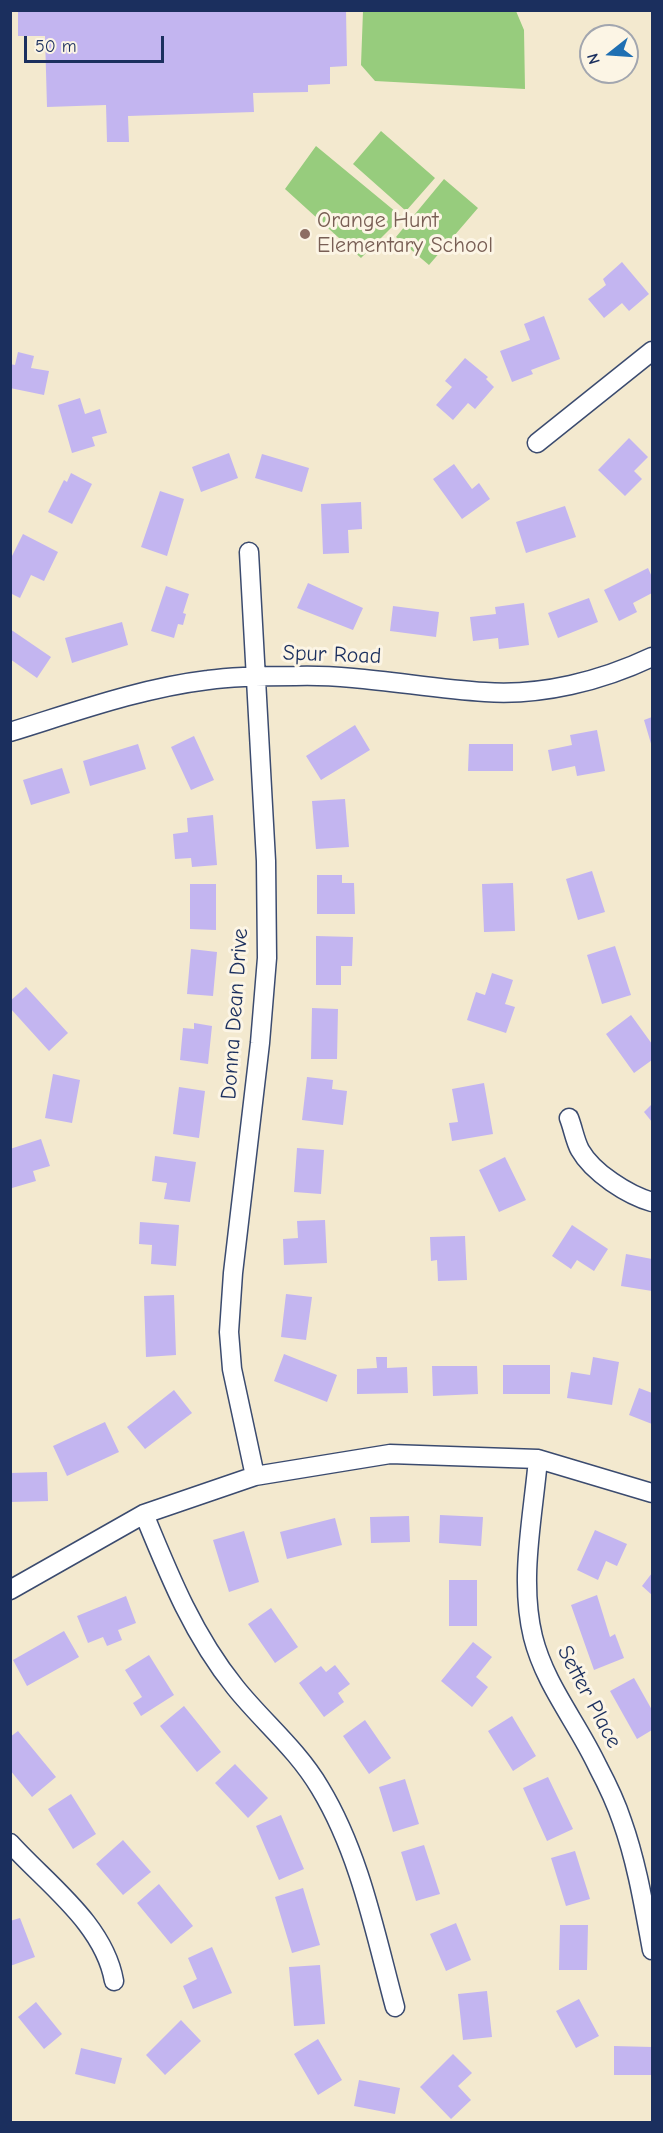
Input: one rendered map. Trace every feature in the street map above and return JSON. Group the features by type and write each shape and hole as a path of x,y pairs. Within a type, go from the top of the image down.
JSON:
{"street":[{"path":"537,443 652,351"},
{"name":"Donna Dean Drive","path":"249,552 266,861 267,958 260,1043 232,1273 229,1332 232,1369 255,1476"},
{"name":"Spur Road","path":"10,732 157,690 209,680 297,676 351,678 487,692 524,691 563,687 611,674 652,657"},
{"path":"569,1118 580,1150 596,1170 632,1194 652,1202"},
{"path":"10,1590 144,1514 255,1476 390,1454 538,1459 652,1492"},
{"name":"Setter Place","path":"538,1459 528,1569 529,1612 533,1635 550,1683 597,1765 622,1820 638,1875 652,1950"},
{"path":"144,1514 180,1601 206,1648 235,1688 300,1759 336,1815 360,1879 395,2007"},
{"path":"12,1847 95,1933 111,1964 114,1981"}],"green space":[{"path":"363,11 516,11 524,30 525,89 375,81 361,65"},
{"path":"381,131 435,178 406,211 353,164"},
{"path":"316,146 402,217 361,258 285,189"},
{"path":"444,179 478,208 429,265 396,237"}],"building":[{"path":"18,10 346,10 347,66 330,67 330,84 308,85 308,92 253,93 254,112 128,116 129,142 107,142 106,105 47,107 45,36 18,36"},
{"path":"622,262 649,294 629,311 622,303 604,318 588,299 606,285 603,279"},
{"path":"544,316 560,359 531,370 533,374 512,382 500,351 530,340 524,324"},
{"path":"18,352 34,356 31,368 49,371 44,395 10,388 10,364 15,365"},
{"path":"465,358 488,377 486,379 494,387 475,409 468,403 453,420 436,405 452,387 445,381"},
{"path":"80,398 85,414 100,409 107,433 92,437 95,446 72,453 58,405"},
{"path":"629,438 648,457 634,471 642,479 625,496 598,470"},
{"path":"229,453 238,478 201,492 192,467"},
{"path":"262,454 309,468 302,492 255,478"},
{"path":"454,464 472,489 479,483 490,499 462,519 433,479"},
{"path":"71,473 92,484 72,524 48,512 64,480 67,482"},
{"path":"160,491 184,499 167,556 141,547"},
{"path":"361,502 362,529 348,530 349,553 323,554 321,504"},
{"path":"565,506 576,537 526,553 516,522"},
{"path":"23,534 58,552 44,581 31,575 20,598 10,593 10,560"},
{"path":"648,568 652,577 652,593 633,603 637,612 619,621 604,590"},
{"path":"308,583 363,608 353,630 297,608"},
{"path":"166,586 189,594 183,613 186,614 183,625 178,624 174,638 151,631"},
{"path":"589,598 598,622 558,638 548,613"},
{"path":"524,603 529,645 499,649 498,638 473,641 470,617 496,614 495,607"},
{"path":"393,606 439,612 436,637 390,631"},
{"path":"122,622 128,645 72,663 65,638"},
{"path":"10,629 51,657 37,678 10,659"},
{"path":"652,717 652,747 644,720"},
{"path":"355,725 370,750 321,780 306,756"},
{"path":"597,730 605,771 577,776 575,766 552,771 548,750 572,745 570,735"},
{"path":"194,736 214,780 191,790 171,747"},
{"path":"138,744 146,769 90,786 83,761"},
{"path":"469,744 513,744 513,771 468,771"},
{"path":"62,768 70,793 31,805 23,780"},
{"path":"345,799 349,847 316,849 312,801"},
{"path":"213,815 217,865 192,867 191,858 175,859 173,834 188,832 187,818"},
{"path":"592,871 605,912 578,920 566,879"},
{"path":"317,875 342,875 342,883 354,883 355,914 317,914"},
{"path":"513,883 515,931 484,932 482,884"},
{"path":"190,884 216,884 216,930 190,929"},
{"path":"316,936 353,937 352,966 341,966 341,985 316,985"},
{"path":"615,946 631,995 602,1004 587,955"},
{"path":"191,949 217,952 213,996 187,994"},
{"path":"492,973 513,980 505,1004 515,1007 506,1033 467,1020 476,992 485,995"},
{"path":"26,987 68,1033 49,1051 10,1008 10,1001"},
{"path":"312,1008 338,1009 337,1059 311,1059"},
{"path":"631,1015 652,1044 652,1060 634,1073 606,1034"},
{"path":"194,1023 212,1026 208,1064 180,1060 183,1028 194,1029"},
{"path":"53,1074 80,1080 72,1123 45,1118"},
{"path":"307,1077 333,1080 332,1089 347,1091 343,1125 302,1120"},
{"path":"484,1083 493,1134 452,1141 449,1123 458,1122 452,1089"},
{"path":"179,1087 205,1091 199,1138 173,1134"},
{"path":"652,1104 652,1122 644,1112"},
{"path":"41,1139 50,1166 33,1171 36,1181 12,1188 10,1149"},
{"path":"297,1148 324,1150 321,1194 294,1192"},
{"path":"155,1156 196,1162 190,1202 164,1199 167,1183 152,1181"},
{"path":"505,1157 526,1200 499,1212 479,1170"},
{"path":"325,1220 327,1263 284,1265 283,1239 298,1238 297,1221"},
{"path":"140,1222 179,1225 176,1266 151,1264 152,1245 139,1244"},
{"path":"572,1225 608,1249 594,1271 577,1260 571,1269 552,1256"},
{"path":"465,1236 467,1280 438,1281 437,1260 431,1261 430,1237"},
{"path":"626,1254 652,1259 652,1291 621,1286"},
{"path":"286,1294 312,1297 306,1340 281,1337"},
{"path":"174,1295 176,1355 146,1357 144,1296"},
{"path":"284,1354 337,1375 327,1402 274,1381"},
{"path":"376,1357 387,1357 387,1368 407,1367 408,1393 357,1394 357,1369 377,1368"},
{"path":"593,1357 619,1362 612,1405 567,1398 571,1372 590,1375"},
{"path":"503,1365 550,1365 550,1394 503,1394"},
{"path":"432,1366 477,1366 478,1394 433,1396"},
{"path":"639,1388 652,1393 652,1424 629,1415"},
{"path":"174,1390 192,1413 145,1449 127,1427"},
{"path":"105,1422 119,1452 67,1476 53,1446"},
{"path":"47,1472 48,1501 10,1502 10,1473"},
{"path":"440,1515 483,1517 481,1546 439,1543"},
{"path":"409,1516 410,1542 371,1543 370,1517"},
{"path":"335,1518 342,1545 287,1559 280,1532"},
{"path":"595,1530 627,1544 617,1566 606,1561 598,1580 577,1570"},
{"path":"244,1531 259,1582 229,1592 213,1540"},
{"path":"652,1573 652,1595 642,1586"},
{"path":"449,1580 477,1580 477,1626 449,1626"},
{"path":"597,1595 610,1637 615,1634 624,1658 594,1670 571,1605"},
{"path":"126,1596 136,1623 118,1630 122,1640 107,1646 103,1637 88,1643 77,1616"},
{"path":"271,1608 298,1647 275,1663 248,1624"},
{"path":"64,1631 79,1657 27,1686 13,1660"},
{"path":"473,1642 492,1657 476,1677 488,1687 472,1707 441,1681"},
{"path":"149,1655 174,1695 141,1716 133,1703 142,1697 125,1670"},
{"path":"335,1665 350,1684 338,1693 344,1702 324,1717 299,1683 321,1666 326,1672"},
{"path":"634,1678 652,1710 652,1730 637,1739 610,1691"},
{"path":"184,1706 221,1752 197,1772 160,1726"},
{"path":"512,1716 536,1756 513,1771 488,1731"},
{"path":"365,1720 391,1758 369,1774 343,1736"},
{"path":"18,1731 56,1777 32,1797 10,1770 10,1737"},
{"path":"235,1764 268,1798 248,1818 215,1783"},
{"path":"548,1777 573,1829 547,1841 523,1788"},
{"path":"405,1779 419,1824 393,1832 379,1787"},
{"path":"71,1794 96,1834 73,1849 48,1809"},
{"path":"281,1815 304,1869 279,1880 256,1826"},
{"path":"123,1840 151,1872 123,1895 96,1864"},
{"path":"424,1845 440,1894 416,1901 401,1852"},
{"path":"575,1851 590,1899 566,1906 551,1858"},
{"path":"159,1884 193,1926 171,1944 137,1903"},
{"path":"303,1888 320,1945 292,1953 275,1897"},
{"path":"20,1918 35,1957 10,1966 10,1921"},
{"path":"456,1923 471,1960 446,1971 430,1934"},
{"path":"560,1925 588,1925 587,1970 559,1970"},
{"path":"212,1947 232,1993 193,2009 183,1986 197,1979 188,1958"},
{"path":"320,1965 325,2024 294,2026 289,1967"},
{"path":"487,1991 492,2037 463,2040 458,1994"},
{"path":"579,1999 599,2036 576,2048 556,2011"},
{"path":"36,2002 62,2034 44,2049 18,2017"},
{"path":"181,2020 201,2041 165,2075 146,2055"},
{"path":"318,2039 342,2080 318,2095 294,2054"},
{"path":"614,2046 652,2047 652,2075 614,2075"},
{"path":"81,2048 122,2058 115,2084 75,2074"},
{"path":"453,2054 472,2073 458,2086 471,2100 451,2119 420,2087"},
{"path":"359,2080 400,2088 395,2114 354,2106"}],"place":[{"name":"Orange Hunt Elementary School","path":"305,234"}]}
